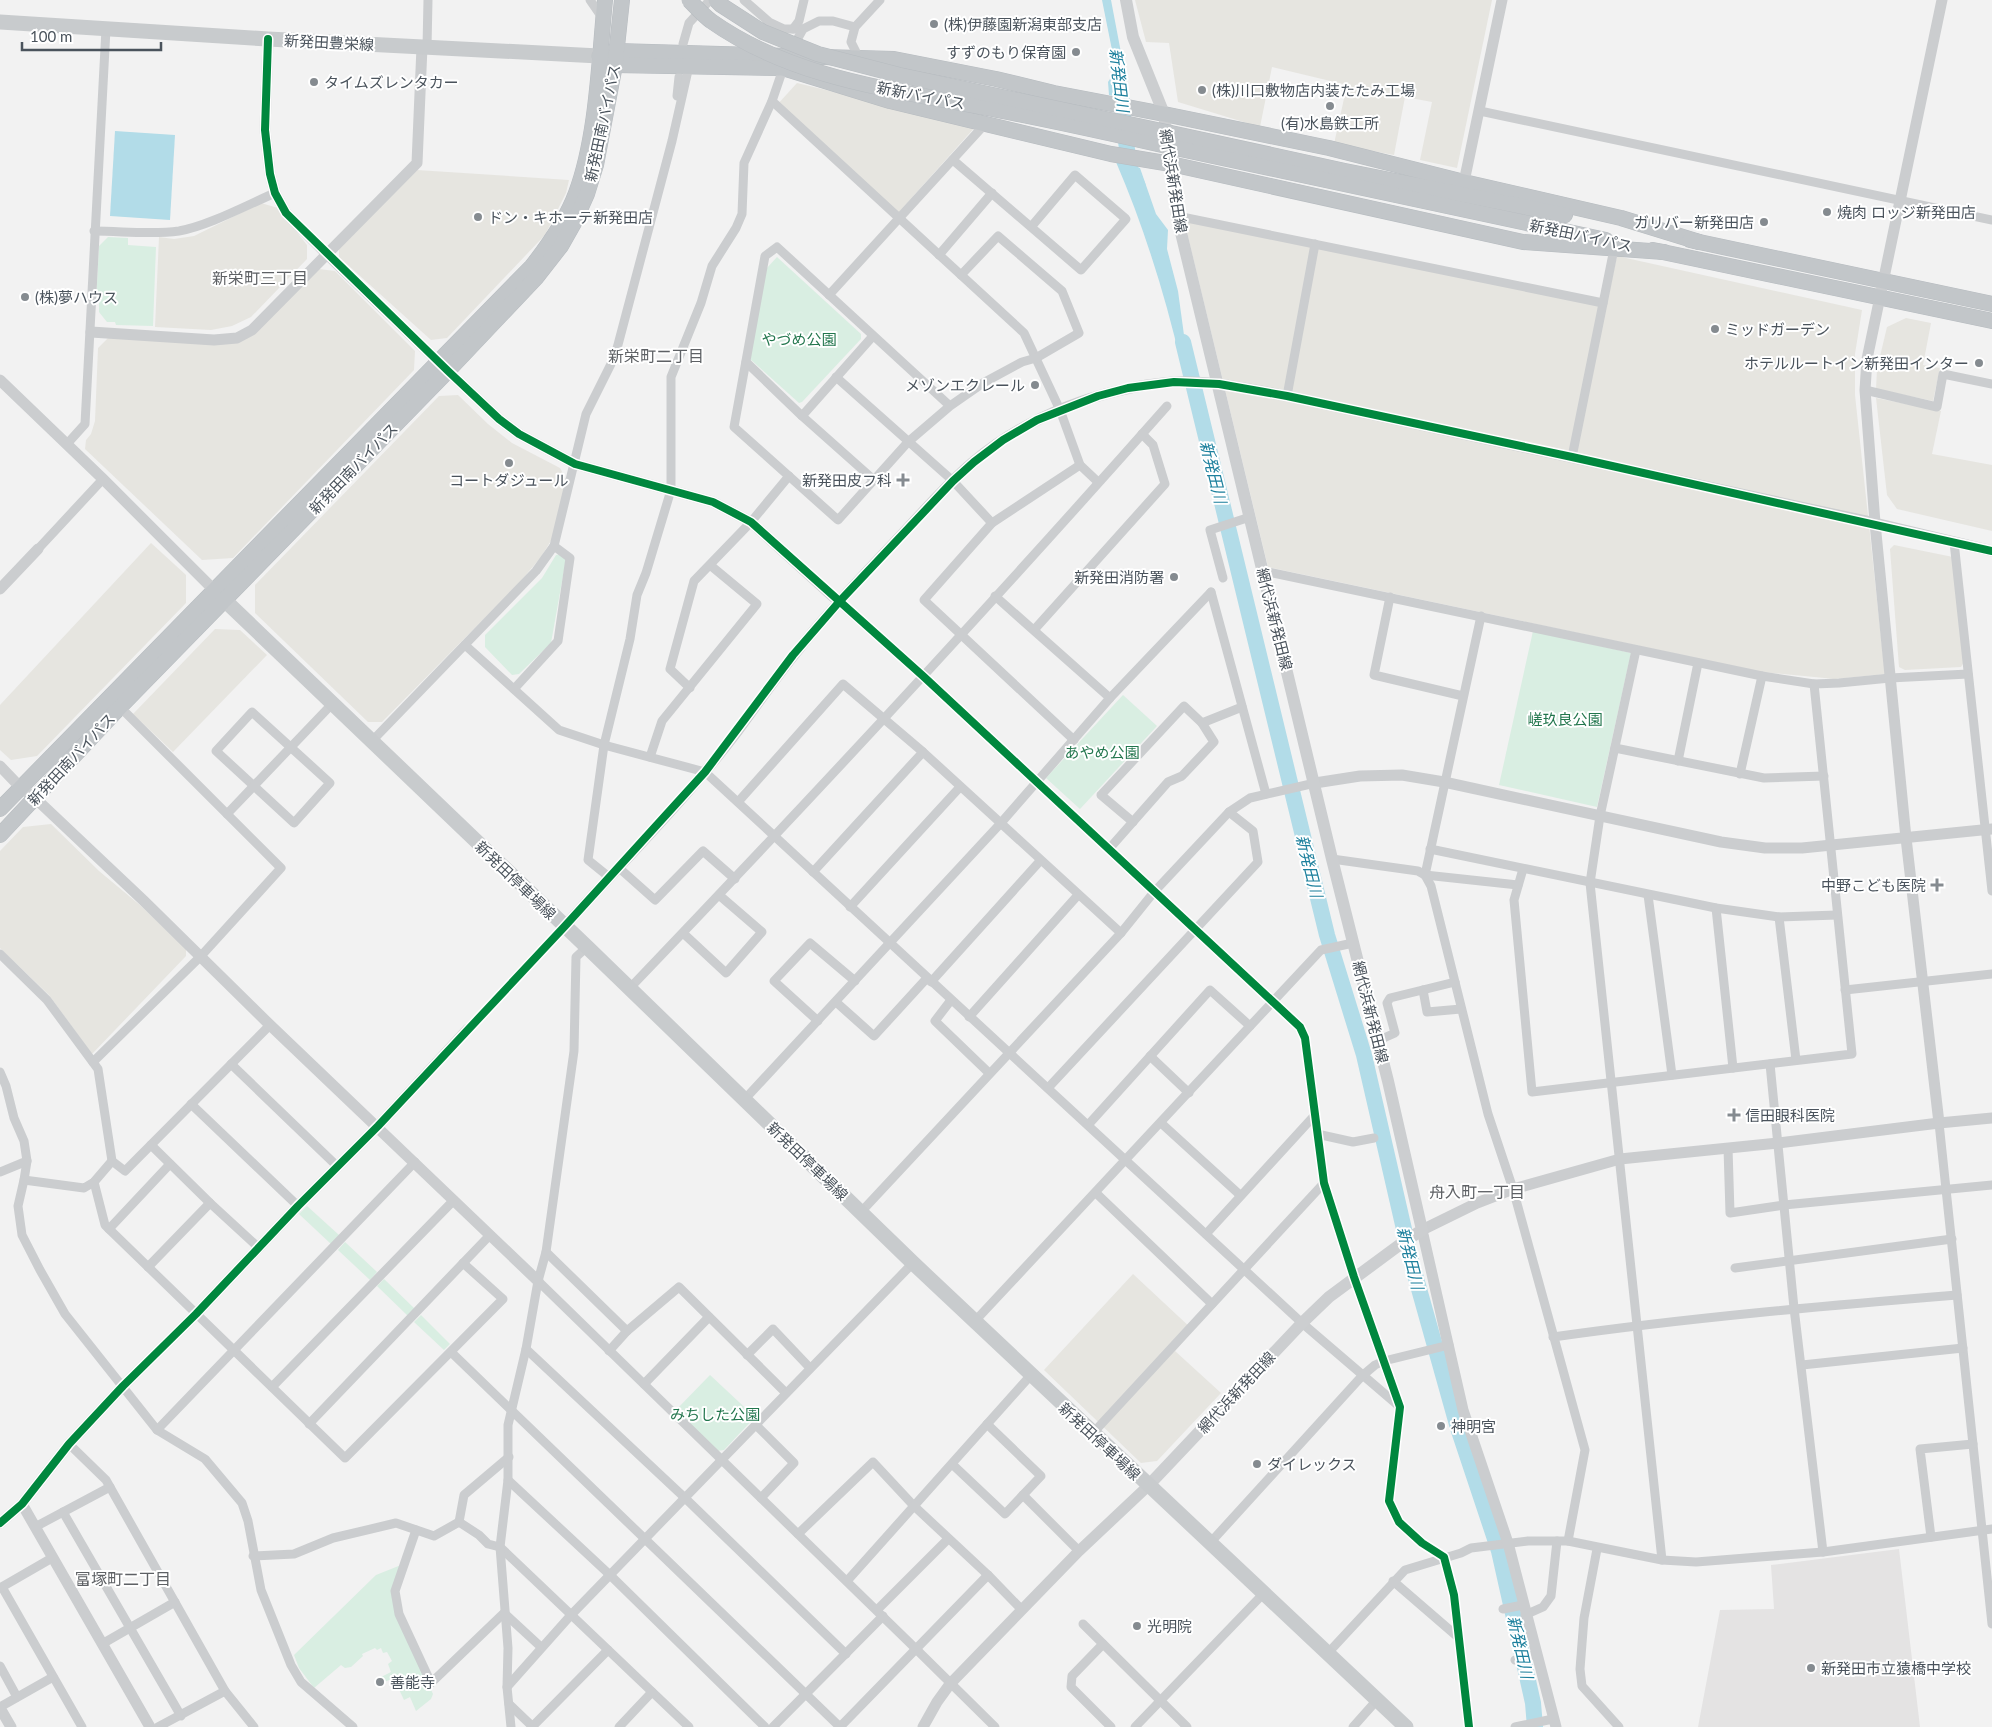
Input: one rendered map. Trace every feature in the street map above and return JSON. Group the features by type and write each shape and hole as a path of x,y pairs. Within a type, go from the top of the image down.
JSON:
{"highway":[{"name":"新発田南バイパス","path":"443,366 532,266 564,219 576,193 590,141 605,0"},
{"name":"新発田南バイパス","path":"0,809 219,595 443,366 536,278 561,246 587,194 596,165 616,58 622,0"},
{"name":"新新バイパス","path":"689,0 709,20 754,48 810,70 894,92 1171,140"},
{"name":"新新バイパス","path":"716,0 763,32 818,54 1171,140"},
{"path":"599,56 684,71 786,62 859,58 894,59 1330,148 1464,182 1621,218 1699,242"},
{"path":"616,58 786,62 890,101 1111,154 1171,164 1524,242 1664,252"},
{"name":"新発田バイパス","path":"1171,140 1342,177 1664,252 1992,321"},
{"name":"新発田バイパス","path":"1342,177 1699,242 1992,304"},
{"name":"新発田南バイパス","path":"0,835 120,707 219,595"}],"main road":[{"name":"網代浜新発田線","path":"1126,0 1134,37 1164,114 1177,216 1264,571 1309,784 1332,859 1378,1041 1418,1233 1354,1277 1329,1297 1302,1323 1148,1486"},
{"name":"新発田豊栄線","path":"0,22 268,39 599,56"},
{"name":"新発田停車場線","path":"219,595 587,947 913,1263 1406,1727"}],"street":[{"path":"91,332 214,340 237,338 252,330 417,163 428,0"},
{"path":"590,0 603,19"},
{"path":"683,44 689,23 710,0"},
{"path":"744,0 769,22 784,29 798,29 819,22 833,21 856,27"},
{"path":"609,876 588,860 604,745 630,639 637,595 646,574 671,490 671,377 701,303 712,266 736,228 742,214 744,163 772,101 798,29 804,0"},
{"path":"859,58 851,42 856,27 880,0"},
{"path":"1464,182 1502,0"},
{"path":"1942,0 1898,201 1867,358 1865,390 1875,523 1906,838 1952,1239 1992,1624"},
{"path":"68,444 85,424 106,29"},
{"path":"268,39 265,130 270,174 275,192 286,213 443,366 499,419 519,434 576,464 713,502 751,522 923,676 1300,1027 1305,1038 1324,1183 1354,1277 1400,1408 1389,1501 1399,1522 1422,1543 1444,1557 1454,1595 1469,1727"},
{"path":"372,741 536,571 554,546 576,464 586,414 615,356 672,141 684,71"},
{"path":"672,141 684,71"},
{"path":"772,101 1024,333 1060,410 1080,465 1098,482"},
{"path":"1480,111 1992,220"},
{"path":"830,295 986,124"},
{"path":"953,160 1031,227 1082,270 1126,219 1075,175 1031,227"},
{"path":"94,231 180,231 205,223 275,192"},
{"path":"939,255 992,193"},
{"path":"1177,216 1603,303"},
{"path":"950,406 778,247 765,256 734,427 838,520 908,442 950,406 983,383 1022,362 1036,358 1079,333 1062,291 998,236 961,275"},
{"path":"1287,396 1315,244"},
{"path":"1572,457 1614,249"},
{"path":"802,416 873,336"},
{"path":"746,362 802,416 874,480"},
{"path":"1865,390 1937,407 1943,374 1992,384"},
{"path":"836,377 953,481 992,523"},
{"path":"0,380 68,444 219,595"},
{"path":"0,1523 22,1504 69,1444 122,1386 196,1314 298,1206 378,1126 565,926 705,772 793,656 839,602 953,481 1003,440 1037,420 1098,396 1128,388 1174,382 1219,384 1287,396 1572,457 1875,523 1992,551"},
{"path":"629,989 775,837 885,718 1167,406"},
{"path":"1034,630 1165,484 1153,446 1142,434"},
{"path":"1074,740 924,600 992,523 1080,465"},
{"path":"690,688 670,669 694,581 751,522 790,476"},
{"path":"0,589 103,479"},
{"path":"1222,578 1210,530 1250,517"},
{"path":"1954,542 1968,674 1989,829 1992,891"},
{"path":"514,690 558,641 570,558 554,546"},
{"path":"650,757 662,721 757,604 710,565"},
{"path":"1264,571 1698,663 1814,684 1968,674"},
{"path":"744,1100 1000,824 1110,698 1211,592 1266,794"},
{"path":"995,596 1110,698"},
{"path":"1390,597 1374,676 1463,696"},
{"path":"1480,616 1425,875 1431,886 1488,1114 1513,1190 1585,1450 1568,1541"},
{"path":"465,646 559,730 604,745 705,772 1302,1323 1400,1408"},
{"path":"1636,650 1600,816 1590,883 1662,1560"},
{"path":"1678,761 1698,663"},
{"path":"1740,774 1762,676"},
{"path":"738,802 843,684 923,752 1120,933"},
{"path":"1523,869 1514,900 1532,1092 1852,1054 1814,684"},
{"path":"227,814 332,703"},
{"path":"1109,849 1133,822 1168,782 1182,776 1214,742 1202,723 1184,706 1101,796 1133,822"},
{"path":"93,1062 201,956 281,868 120,707"},
{"path":"1202,723 1242,707"},
{"path":"252,712 291,747 330,783 294,823 216,751 252,712"},
{"path":"1615,748 1764,778 1824,776"},
{"path":"813,872 923,752"},
{"path":"0,766 378,1126 995,1727"},
{"path":"861,1212 1120,933 1154,892 1229,812 1250,798 1309,784 1360,776 1402,775 1444,782 1721,842 1765,848 1831,846 1989,829"},
{"path":"850,907 960,787"},
{"path":"1048,1088 1258,862 1253,831 1229,812"},
{"path":"1430,849 1716,908 1778,917 1837,914"},
{"path":"618,867 655,900 703,851 735,879"},
{"path":"1332,859 1418,872 1425,875 1518,885"},
{"path":"836,1002 874,1036 1040,861"},
{"path":"683,933 726,973 762,932 719,895"},
{"path":"970,1016 1078,895"},
{"path":"1648,895 1672,1075"},
{"path":"1716,908 1733,1068"},
{"path":"1778,917 1796,1060"},
{"path":"818,1022 774,981 810,943 855,981"},
{"path":"975,1321 1321,950 1353,943"},
{"path":"510,1727 507,1687 508,1648 500,1547 508,1480 508,1425 526,1349 538,1281 546,1252 574,1052 576,957 587,947"},
{"path":"0,954 47,1000 98,1068 112,1161 125,1171 270,1025"},
{"path":"1845,990 1992,974"},
{"path":"1378,1041 1394,1033 1387,1003 1390,998 1455,982"},
{"path":"1088,1125 1210,990 1250,1026"},
{"path":"1423,990 1427,1012 1461,1009"},
{"path":"952,1000 935,1020 989,1073"},
{"path":"1150,1056 1189,1093"},
{"path":"231,1064 338,1167"},
{"path":"1770,1064 1789,1262 1823,1552"},
{"path":"0,1072 6,1086 14,1118 24,1141 26,1160 18,1206 22,1235 65,1314 157,1430 205,1459 242,1503 248,1521 253,1556 261,1590 291,1665 301,1682 353,1727"},
{"path":"191,1104 298,1206"},
{"path":"1206,1234 1314,1116"},
{"path":"1515,1727 1540,1722 1554,1723 1531,1655 1504,1543 1463,1410 1418,1233 1477,1203 1513,1190 1620,1160 1778,1143 1939,1122 1992,1118"},
{"path":"1161,1123 1240,1196"},
{"path":"1317,1134 1353,1142 1374,1138"},
{"path":"151,1145 259,1248"},
{"path":"1728,1148 1730,1213 1784,1205 1992,1185"},
{"path":"0,1172 26,1160"},
{"path":"24,1180 84,1188 94,1182 112,1161"},
{"path":"157,1430 415,1162"},
{"path":"109,1229 170,1164"},
{"path":"94,1182 105,1225 345,1458 503,1299 463,1264"},
{"path":"1093,1433 1324,1183"},
{"path":"1096,1193 1212,1304"},
{"path":"272,1387 454,1200"},
{"path":"148,1267 210,1203"},
{"path":"309,1424 490,1235"},
{"path":"1735,1268 1952,1239"},
{"path":"546,1252 627,1331"},
{"path":"507,1687 571,1615 913,1263"},
{"path":"610,1351 627,1331 678,1287 786,1393"},
{"path":"1553,1337 1637,1325 1794,1308 1958,1295"},
{"path":"644,1384 708,1317"},
{"path":"747,1355 773,1329 810,1368"},
{"path":"1210,1543 1362,1376 1375,1365 1384,1361 1447,1346"},
{"path":"1802,1365 1963,1348"},
{"path":"526,1349 685,1498 846,1654"},
{"path":"451,1352 840,1727 988,1575"},
{"path":"847,1581 1031,1375"},
{"path":"952,1464 1005,1514 1041,1476 987,1424"},
{"path":"756,1425 794,1463 761,1498"},
{"path":"69,1444 106,1480 225,1691 254,1727"},
{"path":"1931,1537 1920,1449 1973,1444"},
{"path":"459,1522 464,1495 509,1457"},
{"path":"798,1534 873,1462 914,1506 988,1575 1022,1610"},
{"path":"508,1480 610,1575 766,1727"},
{"path":"923,1727 950,1684 1079,1551 1148,1486"},
{"path":"35,1527 110,1487"},
{"path":"1023,1495 1079,1551"},
{"path":"22,1504 150,1727"},
{"path":"63,1512 181,1716"},
{"path":"253,1556 294,1554 333,1538 396,1523 434,1536 459,1522"},
{"path":"459,1522 479,1534 488,1544 500,1547 689,1727"},
{"path":"416,1530 395,1591 399,1614 431,1683 504,1613"},
{"path":"1328,1652 1405,1570 1461,1553 1471,1548 1528,1541 1568,1541 1662,1560 1696,1562 1823,1552 1992,1530"},
{"path":"773,1727 846,1654 880,1613 948,1539"},
{"path":"1503,1609 1543,1607 1552,1596 1558,1541"},
{"path":"1597,1548 1584,1618 1580,1669 1582,1686 1619,1727"},
{"path":"52,1558 1,1587 82,1727"},
{"path":"1393,1581 1459,1638"},
{"path":"1134,1727 1264,1593"},
{"path":"102,1644 175,1602"},
{"path":"504,1613 541,1647"},
{"path":"1083,1624 1187,1727"},
{"path":"1103,1644 1072,1676 1071,1687 1110,1727"},
{"path":"509,1704 533,1727 608,1650"},
{"path":"1515,1660 1531,1655"},
{"path":"0,1666 17,1697"},
{"path":"11,1727 0,1707 54,1677"},
{"path":"158,1727 225,1691"},
{"path":"619,1727 652,1692"},
{"path":"1353,1727 1378,1700"}],"shaded area":[{"path":"1135,0 1492,0 1457,168 1420,160 1432,102 1405,97 1394,155 1334,144 1347,85 1272,67 1260,127 1178,102 1169,43 1146,42"},
{"path":"797,83 976,126 898,213 777,105"},
{"path":"417,170 569,180 566,193 545,235 447,338 431,340 339,257 339,249"},
{"path":"261,203 278,208 307,245 307,259 251,317 232,326 211,330 155,327 159,237 174,239 194,236"},
{"path":"1184,220 1606,307 1617,256 1862,310 1855,354 1855,395 1885,674 1835,679 1762,672 1268,567"},
{"path":"319,269 335,271 415,351 414,370 233,558 202,560 85,449 86,440 91,434 95,421 98,348 108,338 238,340"},
{"path":"1906,318 1931,323 1923,365 1940,368 1933,401 1876,389 1877,369 1887,327"},
{"path":"458,395 488,424 512,443 560,468 567,481 552,539 541,557 520,582 382,722 368,722 255,613 255,585 439,396"},
{"path":"1876,398 1941,411 1932,454 1992,465 1992,531 1897,509 1887,495"},
{"path":"151,543 186,575 186,603 37,756 11,760 0,750 0,705"},
{"path":"1894,545 1953,557 1964,662 1961,667 1905,670 1899,667 1890,549"},
{"path":"215,629 240,630 267,655 173,752 133,714"},
{"path":"51,824 99,871 141,906 186,949 186,956 92,1054 49,995 0,948 0,851 23,827"},
{"path":"1133,1274 1193,1330 1175,1351 1221,1393 1157,1461 1141,1463 1044,1370"},
{"name":"新発田市立猿橋中学校","path":"1899,1549 1920,1727 1698,1727 1720,1610 1774,1609 1771,1565"}],"green space":[{"path":"108,237 128,238 128,245 156,247 153,326 116,325 115,322 107,322 99,312 99,303 96,303 99,246"},
{"name":"やづめ公園","path":"777,257 861,334 861,339 799,403 750,359 766,269"},
{"path":"561,554 566,559 551,643 519,674 512,675 485,647 485,635 542,578 556,555"},
{"name":"嵯玖良公園","path":"1533,631 1631,653 1597,807 1499,785"},
{"name":"あやめ公園","path":"1123,695 1157,726 1080,809 1046,778"},
{"path":"307,1206 339,1235 331,1244 299,1214"},
{"path":"345,1242 377,1272 370,1280 338,1250"},
{"path":"384,1279 415,1309 408,1316 377,1286"},
{"path":"421,1315 450,1344 444,1350 414,1322"},
{"name":"みちした公園","path":"710,1375 755,1417 724,1450 717,1451 675,1411"},
{"path":"401,1565 395,1591 399,1619 433,1694 431,1699 416,1711 410,1697 404,1700 392,1679 384,1682 381,1677 391,1672 388,1664 392,1661 387,1652 383,1653 381,1648 377,1650 375,1648 362,1654 363,1656 351,1667 345,1668 341,1665 314,1688 299,1668 294,1655 376,1575"}],"water":[{"path":"1102,0 1111,0 1130,100 1109,95 1108,82 1116,70"},
{"path":"115,131 175,135 170,220 110,216"},
{"path":"1116,162 1140,168 1156,214 1168,230 1167,249 1178,291 1184,335 1193,363 1181,363 1153,261 1136,211"}],"waterway":[{"name":"新発田川","path":"1120,91 1129,166 1138,187"},
{"name":"新発田川","path":"1183,342 1327,935 1364,1055 1412,1264 1458,1428 1499,1551 1533,1703 1535,1727"}],"cycle path":[{"path":"268,39 265,130 270,174 275,193 286,213 448,371 499,419 519,434 575,464 713,502 751,522 923,676 1300,1027 1305,1038 1324,1183 1354,1277 1400,1407 1389,1501 1399,1522 1422,1543 1444,1557 1454,1595 1469,1727"},
{"path":"0,1523 22,1504 69,1444 123,1386 196,1314 298,1206 378,1126 565,926 705,772 793,655 839,602 953,481 1003,440 1037,420 1098,396 1128,388 1174,382 1219,384 1287,396 1572,457 1992,551"}],"place":[{"name":"(株)伊藤園新潟東部支店","path":"934,24"},
{"name":"すずのもり保育園","path":"1076,52"},
{"name":"タイムズレンタカー","path":"314,82"},
{"name":"(株)川口敷物店内装たたみ工場","path":"1202,90"},
{"name":"(有)水島鉄工所","path":"1330,106"},
{"name":"焼肉 ロッジ新発田店","path":"1827,212"},
{"name":"ドン・キホーテ新発田店","path":"478,217"},
{"name":"ガリバー新発田店","path":"1764,222"},
{"name":"(株)夢ハウス","path":"25,297"},
{"name":"ミッドガーデン","path":"1715,329"},
{"name":"ホテルルートイン新発田インター","path":"1979,363"},
{"name":"メゾンエクレール","path":"1035,385"},
{"name":"コートダジュール","path":"509,463"},
{"name":"新発田皮フ科","path":"903,480"},
{"name":"新発田消防署","path":"1174,577"},
{"name":"中野こども医院","path":"1937,885"},
{"name":"信田眼科医院","path":"1734,1115"},
{"name":"神明宮","path":"1441,1426"},
{"name":"ダイレックス","path":"1257,1464"},
{"name":"光明院","path":"1137,1626"},
{"name":"新発田市立猿橋中学校","path":"1811,1668"},
{"name":"善能寺","path":"380,1682"}],"district":[{"name":"新栄町三丁目","path":"260,277"},
{"name":"新栄町二丁目","path":"656,355"},
{"name":"舟入町一丁目","path":"1477,1191"},
{"name":"富塚町二丁目","path":"123,1578"}]}
